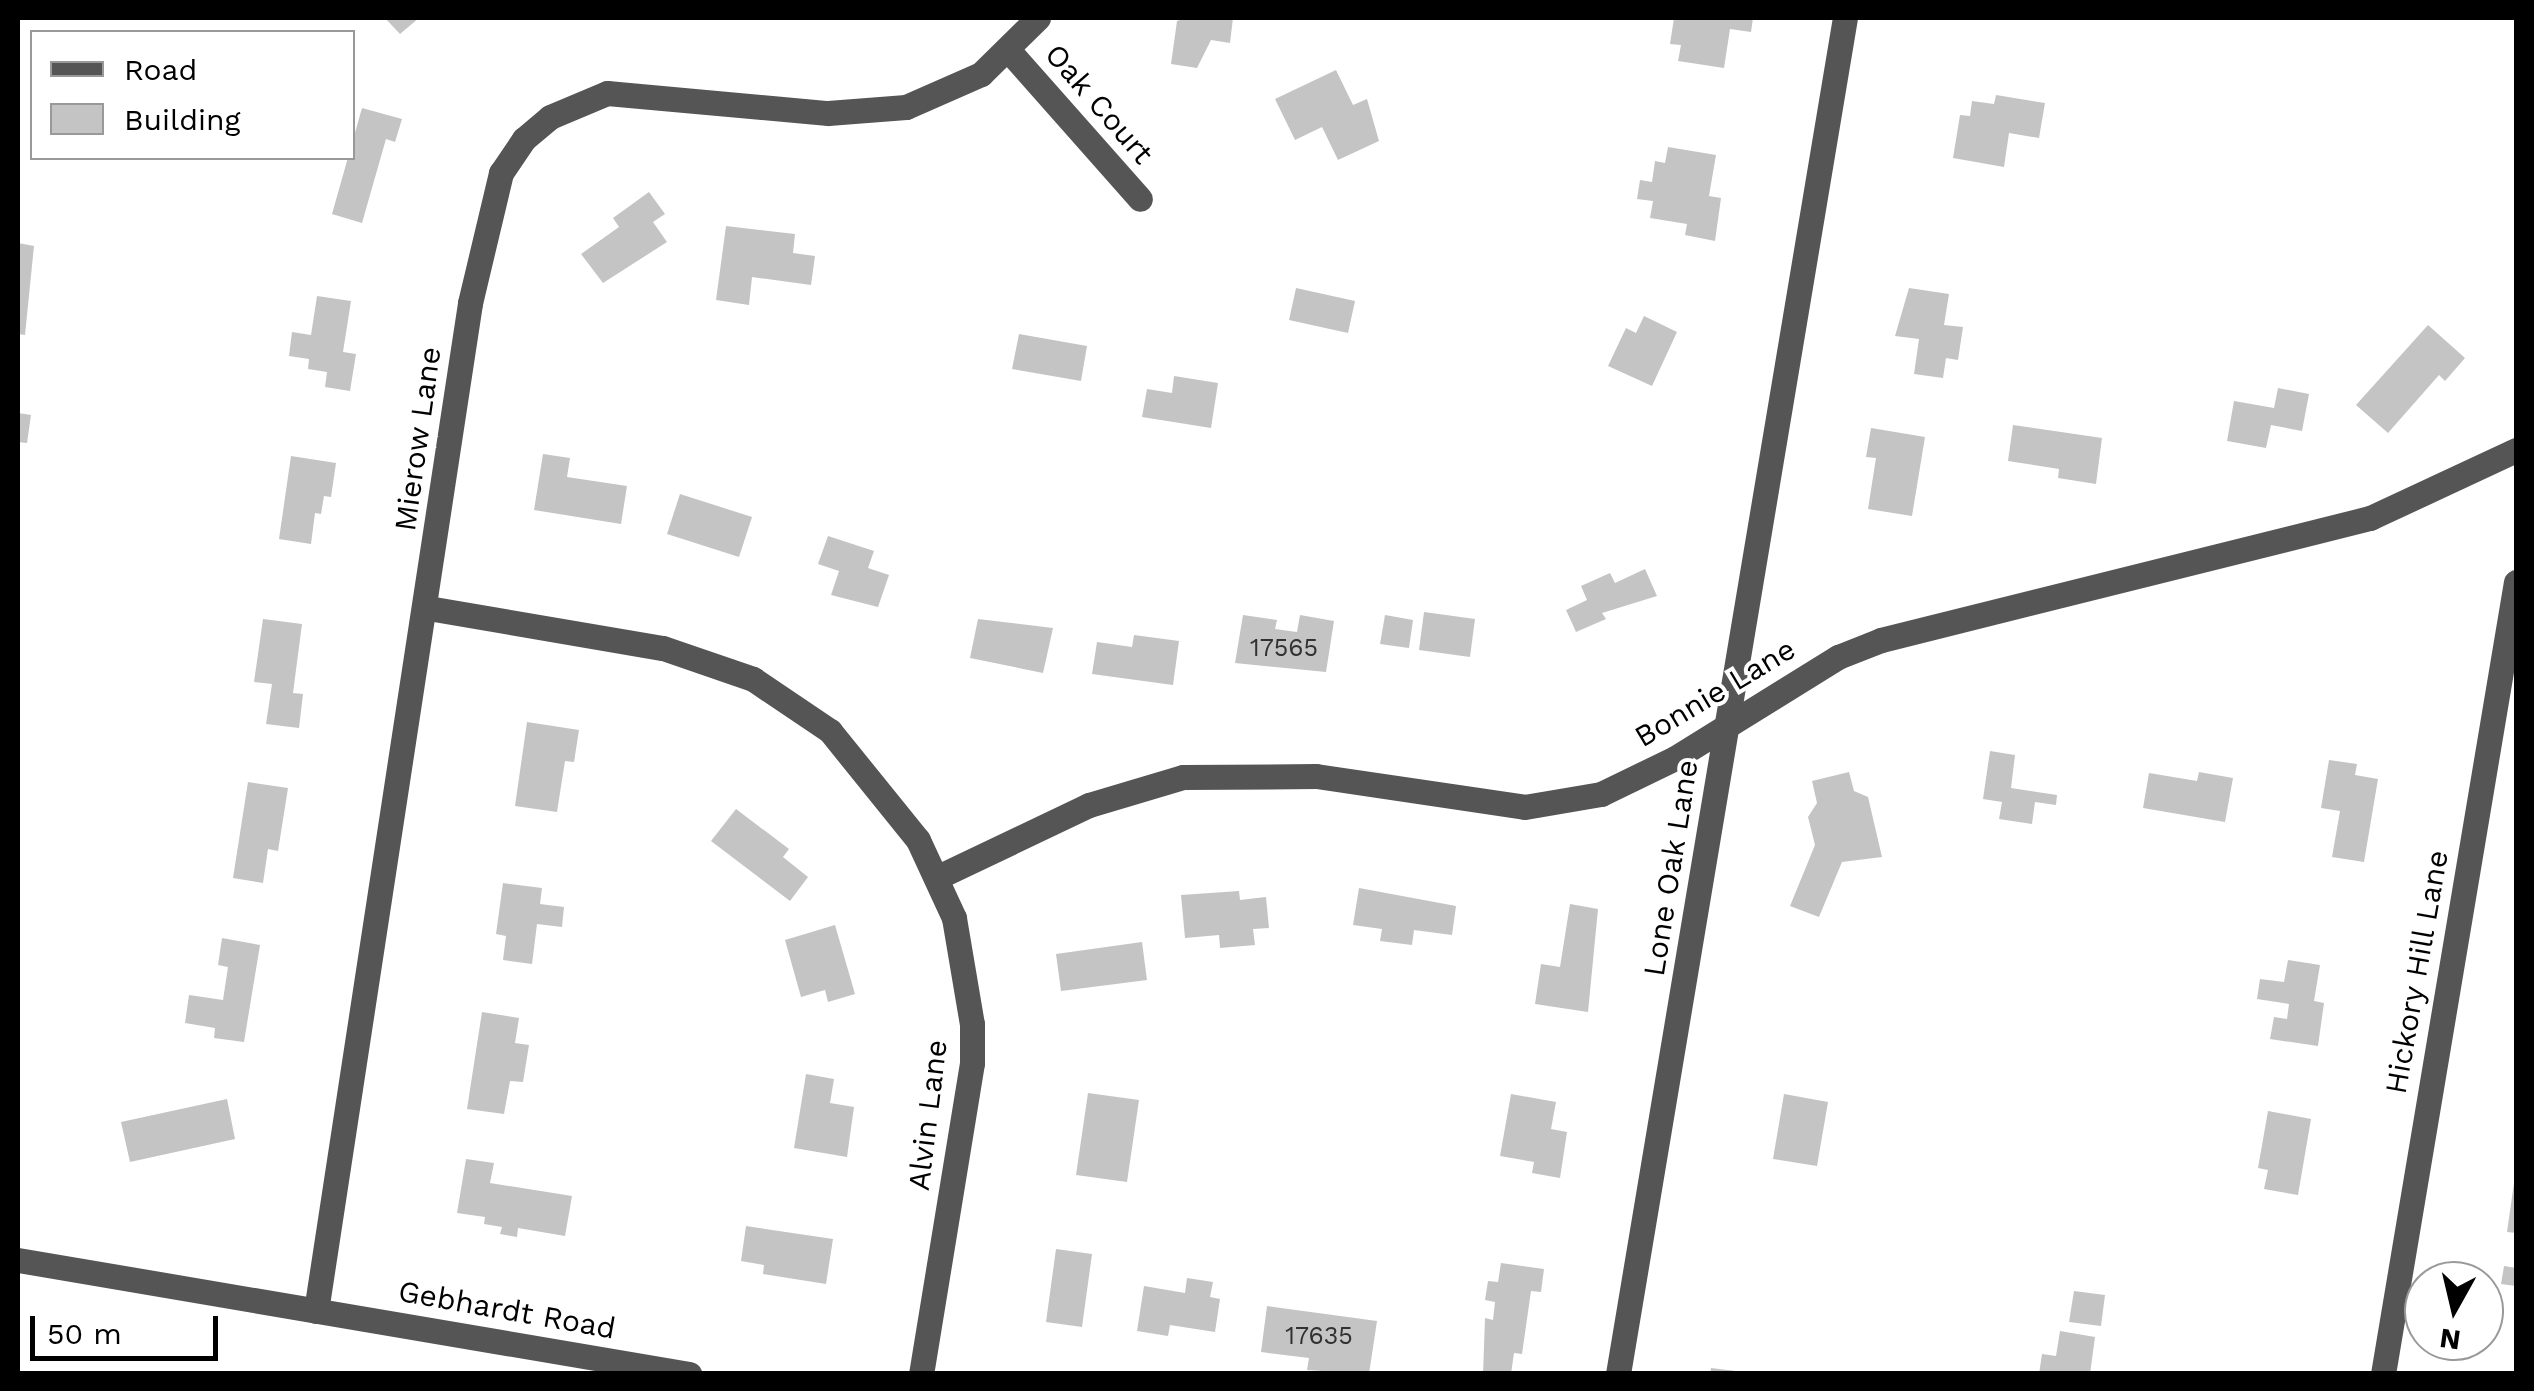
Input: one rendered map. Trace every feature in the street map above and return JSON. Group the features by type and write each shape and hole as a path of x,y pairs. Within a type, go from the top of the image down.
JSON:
{"street":[{"name":"Mierow Lane","path":"316,1310 490,198 524,139 550,117 607,93 828,113 906,107 946,92 1010,52 1038,18"},
{"name":"Lone Oak Lane","path":"1618,1374 1845,18"},
{"name":"Oak Court","path":"1010,52 1140,199"},
{"name":"Bonnie Lane","path":"940,876 1089,805 1183,777 1316,776 1526,807 1601,794 1676,758 1728,723 1881,640 2370,518 2516,450"},
{"name":"Hickory Hill Lane","path":"2384,1374 2516,582"},
{"name":"Alvin Lane","path":"428,608 664,648 753,680 830,731 861,763 940,876 962,950 972,1063 921,1374"},
{"name":"Gebhardt Road","path":"18,1260 689,1374"}],"building":[{"path":"385,18 419,18 400,34"},
{"path":"1233,18 1230,43 1211,40 1197,68 1171,64 1177,21"},
{"path":"1674,18 1753,18 1751,32 1730,29 1724,68 1678,61 1681,45 1670,44"},
{"path":"1336,70 1353,105 1367,99 1379,141 1338,160 1322,127 1295,140 1275,99"},
{"path":"1996,95 2045,103 2039,138 2009,133 2004,167 1953,158 1960,115 1970,116 1972,101 1994,104"},
{"path":"362,108 402,119 395,142 386,139 362,223 332,214 347,160 355,160 355,133"},
{"path":"1668,147 1716,155 1709,196 1721,198 1715,241 1685,235 1687,224 1650,218 1653,201 1637,199 1640,180 1652,182 1655,161 1665,163"},
{"path":"649,192 665,214 653,222 667,242 603,283 581,254 619,227 613,218"},
{"path":"726,226 795,234 793,253 815,256 811,285 752,277 749,305 716,300"},
{"path":"18,243 34,246 25,335 18,334"},
{"path":"1296,288 1355,301 1348,333 1289,320"},
{"path":"1909,288 1949,294 1944,325 1963,327 1958,360 1946,358 1943,378 1914,374 1919,339 1895,336"},
{"path":"317,296 351,301 343,352 356,354 350,391 325,387 327,372 308,369 309,359 289,356 292,332 311,335"},
{"path":"1644,316 1677,332 1652,386 1608,366 1626,328 1636,333"},
{"path":"2428,325 2465,358 2445,381 2439,375 2388,433 2356,405"},
{"path":"1019,334 1087,346 1081,381 1012,369"},
{"path":"1174,376 1218,383 1211,428 1142,417 1147,389 1172,393"},
{"path":"2278,388 2309,394 2302,431 2271,425 2266,448 2227,441 2234,401 2274,408"},
{"path":"18,413 31,415 27,443 18,442"},
{"path":"2013,425 2102,438 2096,484 2058,478 2059,469 2008,461"},
{"path":"1871,428 1925,437 1912,516 1868,509 1876,458 1866,457"},
{"path":"543,454 570,458 567,477 627,486 621,524 534,510"},
{"path":"291,456 336,463 331,497 324,496 321,514 315,513 311,544 279,539"},
{"path":"680,494 752,517 739,557 667,534"},
{"path":"828,536 874,551 868,568 889,575 878,607 831,595 839,571 818,564"},
{"path":"1645,569 1657,596 1602,613 1606,619 1576,632 1566,610 1587,600 1581,586 1610,573 1615,583"},
{"path":"1424,612 1475,619 1470,657 1419,650"},
{"path":"1243,615 1277,620 1275,629 1297,632 1300,615 1334,621 1326,672 1235,663"},
{"path":"1385,615 1413,620 1409,648 1380,644"},
{"path":"263,619 302,624 293,693 303,694 299,728 266,724 272,684 254,682"},
{"path":"978,619 1053,628 1043,673 970,658"},
{"path":"1134,635 1179,641 1173,685 1092,674 1097,642 1132,647"},
{"path":"527,722 579,730 574,762 565,761 557,812 515,806"},
{"path":"1990,751 2015,755 2011,788 2057,795 2056,805 2035,802 2032,824 1999,819 2002,802 1983,799"},
{"path":"2329,760 2357,764 2355,775 2378,779 2364,862 2332,857 2340,811 2321,808"},
{"path":"1849,772 1854,791 1868,797 1882,857 1842,862 1819,917 1790,906 1815,845 1808,817 1817,803 1812,781"},
{"path":"2199,772 2233,778 2225,822 2143,808 2149,773 2197,781"},
{"path":"248,782 288,788 278,851 268,849 263,883 233,878"},
{"path":"736,809 789,849 783,857 808,877 790,901 711,841"},
{"path":"503,883 542,888 540,904 564,907 562,927 537,924 532,964 503,960 506,936 496,934"},
{"path":"1359,888 1456,906 1452,935 1414,930 1412,945 1380,941 1382,929 1353,925"},
{"path":"1239,891 1240,900 1266,897 1269,928 1253,929 1255,945 1220,948 1219,935 1185,938 1181,895"},
{"path":"1570,904 1598,909 1588,1012 1535,1004 1541,964 1560,967"},
{"path":"835,925 855,994 828,1002 825,990 801,997 785,940"},
{"path":"222,938 260,945 244,1042 214,1038 215,1028 185,1023 189,995 223,1000 228,967 218,965"},
{"path":"1142,942 1147,980 1061,991 1056,954"},
{"path":"2288,960 2320,965 2314,1001 2324,1003 2318,1046 2270,1039 2274,1017 2287,1019 2289,1004 2257,999 2260,979 2284,982"},
{"path":"482,1012 519,1018 515,1043 529,1045 523,1082 510,1081 504,1114 467,1109"},
{"path":"806,1074 834,1079 830,1103 854,1107 847,1157 794,1148"},
{"path":"1088,1093 1139,1100 1127,1182 1076,1175"},
{"path":"1511,1094 1556,1102 1551,1129 1567,1132 1560,1178 1532,1173 1534,1162 1500,1156"},
{"path":"1784,1094 1828,1102 1817,1166 1773,1159"},
{"path":"227,1099 235,1139 130,1162 121,1122"},
{"path":"2268,1111 2311,1119 2298,1195 2264,1189 2268,1170 2258,1168"},
{"path":"466,1159 494,1163 490,1183 572,1196 565,1236 518,1228 517,1237 500,1234 502,1227 484,1224 485,1217 457,1213"},
{"path":"2516,1183 2516,1233 2507,1232"},
{"path":"746,1226 833,1239 826,1284 763,1274 764,1265 741,1261"},
{"path":"1056,1249 1092,1254 1082,1327 1046,1322"},
{"path":"1501,1263 1544,1269 1541,1292 1531,1291 1522,1354 1514,1353 1511,1374 1483,1374 1485,1318 1493,1320 1495,1302 1485,1300 1488,1281 1498,1282"},
{"path":"2504,1266 2516,1268 2516,1286 2504,1284"},
{"path":"1187,1278 1213,1282 1210,1297 1220,1299 1215,1332 1170,1325 1168,1336 1137,1331 1144,1286 1185,1293"},
{"path":"2074,1291 2105,1295 2101,1326 2069,1322"},
{"path":"1267,1306 1377,1321 1369,1374 1307,1370 1309,1358 1261,1352"},
{"path":"2060,1331 2095,1337 2090,1374 2039,1374 2042,1354 2056,1356"},
{"path":"1711,1368 1736,1371 1710,1374"}]}
